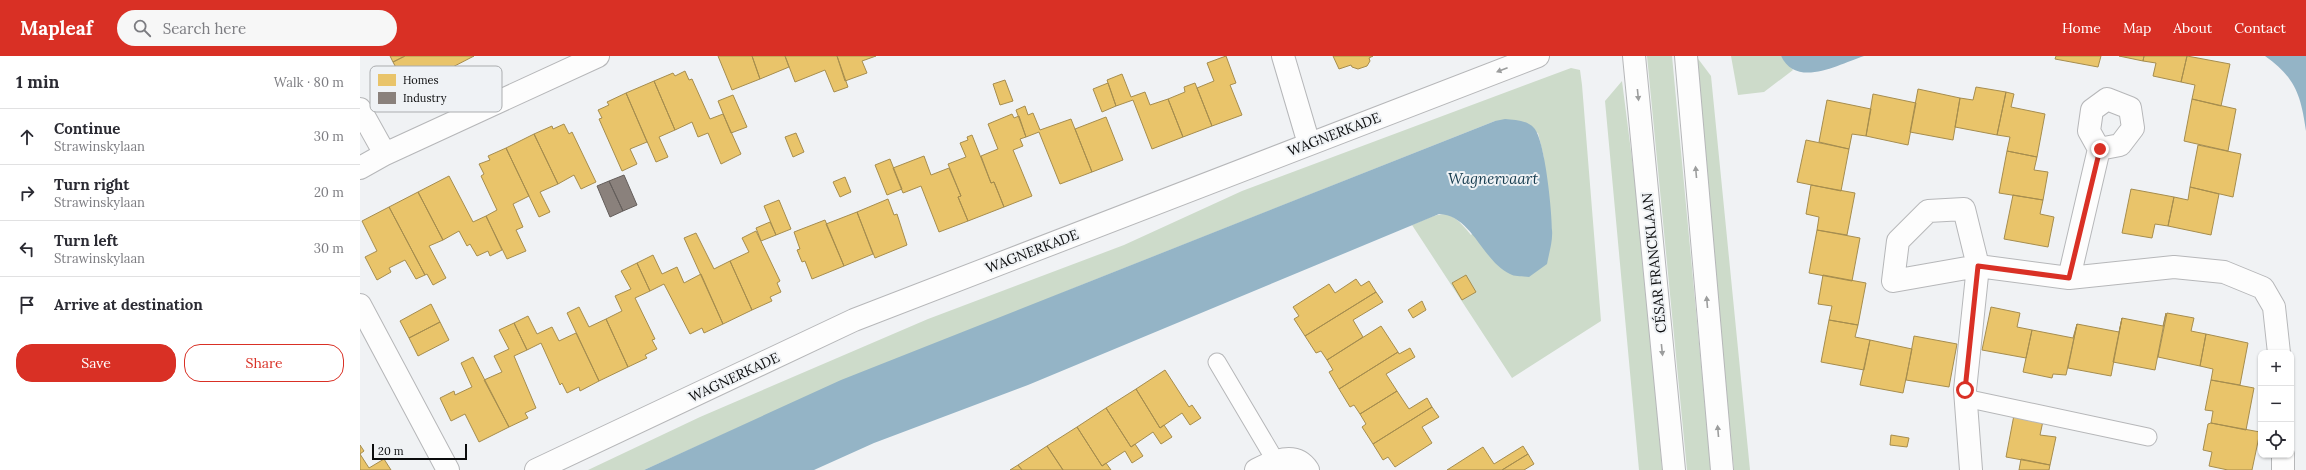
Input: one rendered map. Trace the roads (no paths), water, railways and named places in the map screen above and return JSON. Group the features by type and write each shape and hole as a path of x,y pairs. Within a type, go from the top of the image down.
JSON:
{"street":[{"path":"502,100 598,56"},
{"path":"1283,56 1309,144"},
{"name":"WAGNERKADE","path":"536,470 854,320 1538,56"},
{"name":"CÉSAR FRANCKLAAN","path":"1634,56 1674,470"},
{"path":"1686,56 1722,470"},
{"path":"360,109 385,154"},
{"path":"360,168 385,154 476,112"},
{"path":"2069,278 2100,149"},
{"path":"1971,470 1965,398 1978,266 2069,278 2174,267 2224,272 2263,288 2274,306 2279,350"},
{"path":"360,305 448,470"},
{"path":"2283,458 2283,470"},
{"path":"1256,470 1275,460 1292,459 1305,465 1308,470"}],"lane":[{"path":"1216,362 1275,460"},
{"path":"1965,398 2148,437"}],"water":[{"path":"1781,56 1864,56 1831,68 1808,73 1797,71 1788,66"},
{"path":"2265,56 2306,56 2306,131 2302,107 2295,88 2290,79"},
{"name":"Wagnervaart","path":"1505,119 1528,123 1534,128 1538,135 1545,161 1552,221 1551,247 1547,264 1529,277 1512,275 1500,268 1469,230 1460,222 1450,216 1439,214 1028,385 874,443 814,470 644,470 841,380 1495,121"}]}
